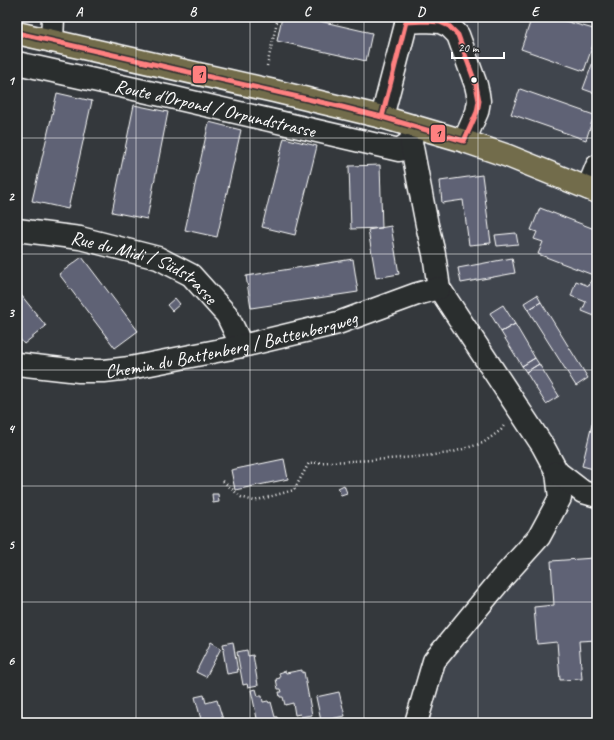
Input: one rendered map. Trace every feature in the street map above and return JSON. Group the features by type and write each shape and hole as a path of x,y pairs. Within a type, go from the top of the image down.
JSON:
{"main road":[{"name":"Route d'Orpond / Orpundstrasse","path":"17,33 382,117 412,134 464,141 508,156 592,190"}],"street":[{"path":"52,41 53,17"},
{"path":"382,117 407,20 440,22 450,26 458,35 478,94 479,101 477,112 464,141"},
{"name":"Route d'Orpond / Orpundstrasse","path":"17,63 399,150 412,134"},
{"path":"412,134 439,288 543,446 557,472 560,498 539,537 503,577 434,661 416,723"},
{"path":"592,190 597,166"},
{"name":"Rue du Midi / Südstrasse","path":"17,230 80,238 158,258 191,275 227,315 242,346"},
{"name":"Chemin du Battenberg / Battenbergweg","path":"17,364 79,371 104,371 130,368 242,346 338,323 417,294 439,288"},
{"path":"557,472 583,492 597,496"}],"path":[{"path":"267,66 278,17"},
{"path":"222,481 241,496 254,500 294,490 309,463 416,457 450,453 483,443 501,430 517,408"}],"shaded area":[{"path":"408,17 597,17 597,723 416,723 434,661 560,498 439,288 411,142 385,101"}],"building":[{"path":"282,17 302,17 372,33 366,61 277,41"},
{"path":"532,17 551,17 597,30 584,71 521,49"},
{"path":"597,51 597,94 583,89"},
{"path":"520,89 594,115 586,140 511,114"},
{"path":"57,93 92,101 68,209 32,201"},
{"path":"134,105 168,112 147,219 112,212"},
{"path":"209,122 241,130 217,237 185,230"},
{"path":"284,138 317,146 295,235 262,227"},
{"path":"380,165 382,228 351,229 349,166"},
{"path":"482,175 491,243 469,245 463,200 442,203 440,181"},
{"path":"540,208 597,230 597,317 582,311 586,302 571,296 576,281 589,286 593,275 538,254 543,242 534,239 537,232 531,230"},
{"path":"391,226 399,274 376,278 368,230"},
{"path":"516,233 518,244 497,246 495,235"},
{"path":"82,257 138,331 115,348 59,274"},
{"path":"512,258 515,273 461,283 458,268"},
{"path":"353,259 358,292 251,308 246,276"},
{"path":"17,290 46,326 24,344 17,336"},
{"path":"537,295 541,302 528,310 524,303"},
{"path":"175,298 180,304 172,311 167,305"},
{"path":"541,302 588,378 576,386 528,310"},
{"path":"503,305 515,324 501,332 490,313"},
{"path":"515,324 535,358 522,366 501,332"},
{"path":"535,358 539,364 526,372 522,366"},
{"path":"539,364 559,396 546,404 526,372"},
{"path":"594,416 597,417 597,470 582,466"},
{"path":"284,459 288,479 235,490 231,470"},
{"path":"344,485 347,493 341,495 338,488"},
{"path":"212,494 218,494 219,502 213,503"},
{"path":"594,558 597,590 597,640 579,641 582,679 560,680 557,642 537,644 534,607 554,605 551,561"},
{"path":"211,642 221,648 206,677 196,672"},
{"path":"233,642 238,672 227,674 223,644"},
{"path":"247,650 248,656 253,655 258,685 248,687 247,684 243,685 237,652"},
{"path":"302,670 302,673 304,672 312,715 301,717 300,714 295,715 293,703 285,705 283,697 280,697 279,692 282,692 281,689 278,689 276,679 280,678 279,673 285,671 286,673"},
{"path":"256,689 258,696 262,696 263,702 271,702 275,717 280,719 283,723 258,723 251,690"},
{"path":"339,692 345,716 321,721 316,697"},
{"path":"204,695 206,703 217,700 224,723 202,723 195,697"}],"transit line":[{"name":"1","path":"426,21 440,22 449,26 458,35 476,85 479,101 477,112 464,141 382,117 406,22 426,21"},
{"name":"1","path":"17,33 382,117"}]}
